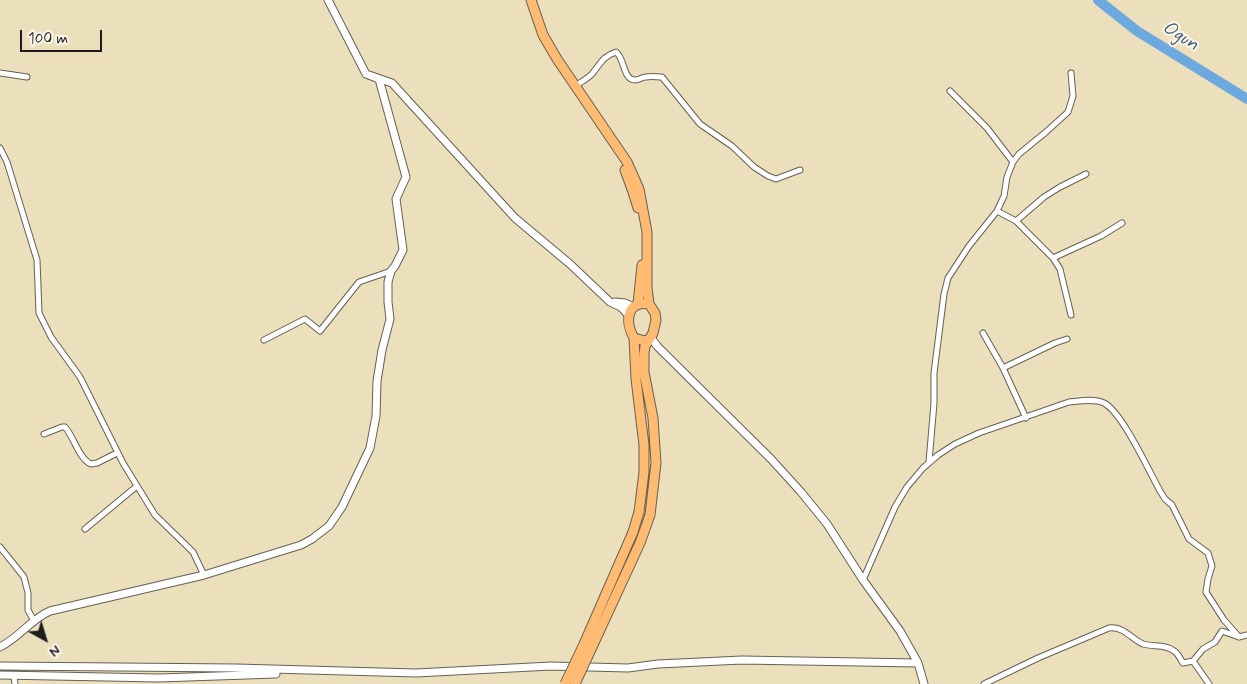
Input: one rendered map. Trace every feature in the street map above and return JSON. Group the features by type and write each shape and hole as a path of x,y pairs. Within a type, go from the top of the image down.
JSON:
{"main road":[{"path":"530,0 543,36 627,162 639,189 647,232 647,288 649,304 655,313 656,324 645,346 644,354 644,372 653,418 656,463 650,515 640,543 576,684"},
{"path":"530,0 539,38 627,174 638,210 642,232 642,254 636,306 629,316 630,328 634,338 636,380 644,445 644,472 639,512 633,532 565,684"},
{"path":"636,306 644,303 649,304"},
{"path":"634,338 645,341 649,339"}],"street":[{"path":"264,340 304,319 320,331 359,282 391,271 396,266 402,250 396,199 406,177 379,79 366,74 328,0"},
{"path":"575,86 590,75 608,55 616,52 621,57 628,78 638,80 646,77 662,77 700,124 732,146 754,167 768,176 776,179 800,170"},
{"path":"0,73 26,77"},
{"path":"929,462 934,403 934,373 944,294 948,278 997,210 1004,196 1007,177 1013,162 1019,154 1068,112 1073,96 1071,73"},
{"path":"366,74 392,83 515,218 570,264 610,302 621,307 629,316"},
{"path":"950,91 986,128 1013,162"},
{"path":"0,148 7,162 37,260 39,313 42,320 51,337 80,378 137,486 155,514 193,552 204,575"},
{"path":"1016,221 1044,197 1086,174"},
{"path":"997,210 1016,221 1053,258 1060,269 1071,315"},
{"path":"1053,258 1101,236 1122,223"},
{"path":"0,647 43,614 204,575 300,546 329,526 342,507 370,448 376,416 377,381 390,319 388,282 391,271"},
{"path":"610,302 636,306"},
{"path":"656,324 658,347"},
{"path":"983,333 1026,418"},
{"path":"649,339 771,459 827,524 863,580 900,631 918,663 924,684"},
{"path":"1002,368 1067,339"},
{"path":"863,580 895,507 907,487 929,462 944,451 979,433 1069,402 1081,400 1101,401 1113,410 1132,438 1165,499 1172,505 1189,539 1208,553 1212,566 1206,592 1224,620 1244,637"},
{"path":"44,434 65,427 85,460 91,464 118,453"},
{"path":"85,529 137,486"},
{"path":"0,547 24,577 28,593 28,610 34,621"},
{"path":"984,684 1038,658 1114,627 1120,628 1144,644 1166,647 1174,651 1184,663 1193,661 1203,649 1215,642 1222,631 1244,637"},
{"path":"0,666 236,668 416,673 551,666 628,668 658,664 742,660 918,663"},
{"path":"1193,661 1209,684"},
{"path":"0,675 159,681 341,671"},
{"path":"14,676 15,684"}],"waterway":[{"name":"Ogun","path":"1098,0 1137,31 1247,99"}]}
